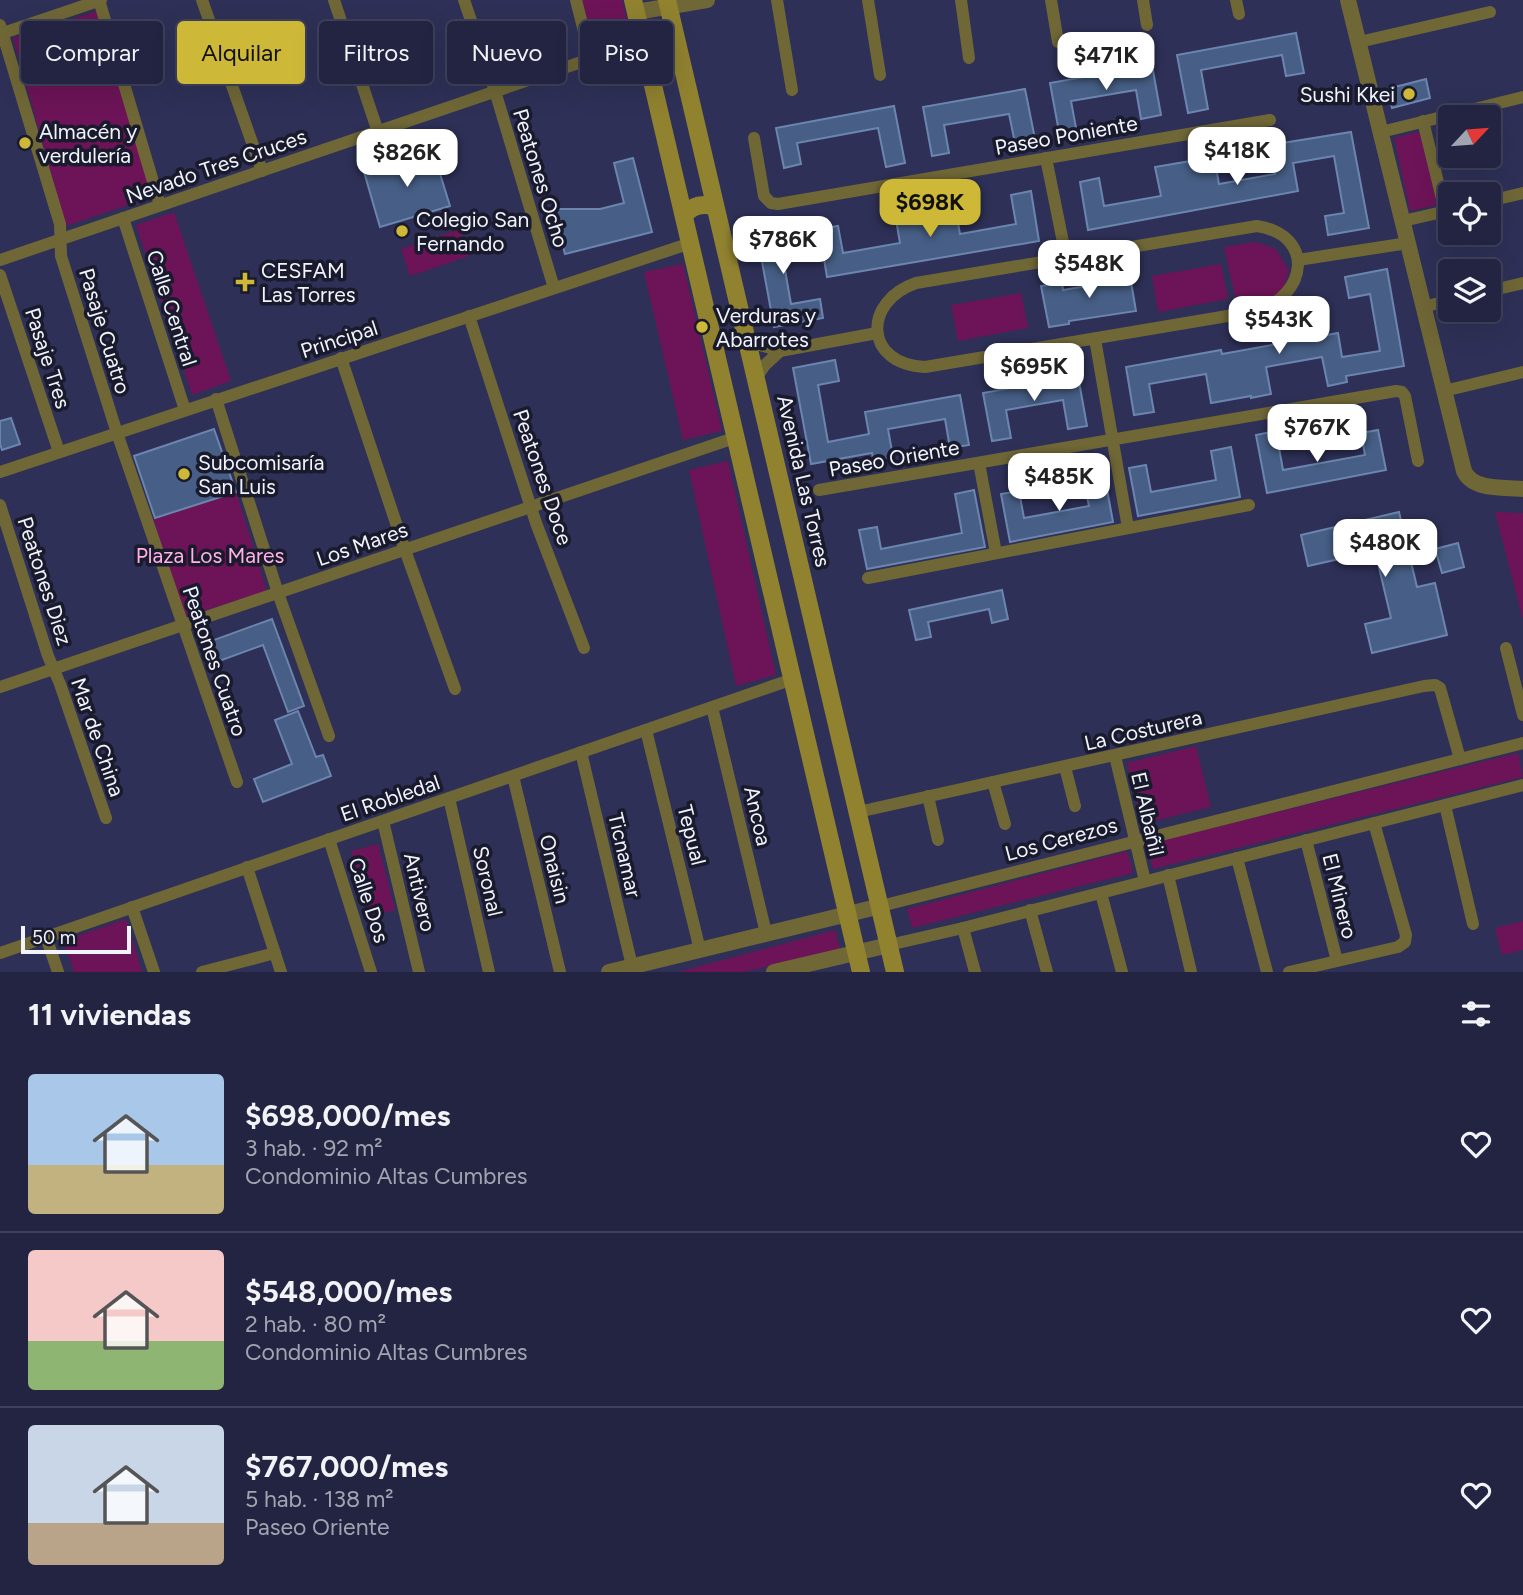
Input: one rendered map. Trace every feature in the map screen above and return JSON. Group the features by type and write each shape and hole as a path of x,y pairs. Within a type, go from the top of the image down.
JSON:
{"main road":[{"name":"Avenida Las Torres","path":"668,3 895,972"},
{"path":"653,84 861,972"},
{"path":"684,215 700,205 715,207"},
{"path":"743,463 751,467 761,467 775,457"}],"street":[{"path":"61,240 60,224 1,31 100,0 160,205"},
{"path":"202,0 262,171"},
{"path":"334,0 378,131"},
{"name":"Peatones Ocho","path":"464,0 495,91 554,288"},
{"path":"576,0 581,21"},
{"path":"635,6 707,0"},
{"path":"777,0 792,90"},
{"path":"868,0 880,75"},
{"path":"961,0 970,58"},
{"path":"1051,0 1058,42"},
{"path":"1143,0 1147,25"},
{"path":"1236,0 1239,14"},
{"path":"1348,0 1464,471 1469,480 1480,485 1523,489"},
{"path":"1359,42 1490,12"},
{"name":"Nevado Tres Cruces","path":"0,260 580,62"},
{"path":"1381,132 1523,97"},
{"name":"Paseo Poniente","path":"754,138 764,196 775,204 1270,120"},
{"path":"1423,121 1440,182"},
{"path":"1046,158 1066,257"},
{"path":"1501,198 1523,193"},
{"path":"1402,221 1438,212"},
{"name":"Calle Central","path":"122,218 185,410"},
{"path":"1256,226 1280,234 1292,246 1298,260 1298,275 1292,287 1281,299 1266,308 1095,339 925,367 904,364 893,359 883,348 877,333 883,308 893,296 907,286 926,281 1256,226"},
{"name":"Pasaje Cuatro","path":"61,240 61,256 117,433"},
{"name":"Principal","path":"0,472 691,243"},
{"path":"1298,260 1408,243"},
{"name":"Pasaje Tres","path":"0,275 59,452"},
{"path":"1501,288 1523,283"},
{"path":"1423,307 1438,303"},
{"name":"Peatones Doce","path":"469,316 542,540 584,648"},
{"path":"746,334 760,345 780,351 877,333"},
{"path":"1095,339 1128,528"},
{"path":"757,379 765,365 780,351"},
{"path":"341,358 455,689"},
{"path":"1444,391 1523,372"},
{"name":"Paseo Oriente","path":"819,490 1399,391 1405,396 1418,461"},
{"path":"216,400 278,593 329,736"},
{"name":"Peatones Cuatro","path":"117,433 237,782"},
{"name":"Los Mares","path":"0,687 737,437"},
{"path":"979,463 996,553"},
{"name":"Peatones Diez","path":"0,505 54,669"},
{"path":"868,578 1249,505"},
{"path":"1506,648 1523,715"},
{"name":"Mar de China","path":"54,669 106,818"},
{"name":"El Robledal","path":"0,953 793,680"},
{"name":"La Costurera","path":"858,812 1435,685 1440,688 1460,759"},
{"name":"Ancoa","path":"712,707 766,933"},
{"name":"Tepual","path":"646,730 700,950"},
{"name":"Los Cerezos","path":"609,972 1523,743"},
{"name":"Ticnamar","path":"581,752 632,966"},
{"name":"El Albañil","path":"1115,756 1145,881"},
{"path":"1065,767 1075,806"},
{"name":"Onaisin","path":"513,776 560,972"},
{"path":"993,782 1005,824"},
{"path":"774,972 962,928 1523,785"},
{"path":"928,796 939,840"},
{"name":"Soronal","path":"449,798 489,972"},
{"path":"1445,805 1473,923"},
{"name":"Antivero","path":"383,821 419,972"},
{"path":"1289,972 1398,947 1406,939 1374,823"},
{"name":"Calle Dos","path":"329,839 372,972"},
{"name":"El Minero","path":"1306,840 1337,961"},
{"path":"1237,858 1267,972"},
{"path":"247,867 281,972"},
{"path":"1168,876 1191,972"},
{"path":"1101,892 1122,972"},
{"path":"132,907 154,972"},
{"path":"1030,911 1047,972"},
{"path":"962,928 975,972"},
{"path":"46,937 58,972"},
{"path":"202,972 275,953"}],"green space":[{"path":"582,0 622,0 627,21 587,21"},
{"path":"97,11 100,21 66,21"},
{"path":"21,35 21,66 13,38"},
{"path":"26,84 119,84 152,197 66,226"},
{"path":"1422,131 1437,205 1410,211 1394,138"},
{"path":"174,212 231,381 192,395 136,225"},
{"path":"460,229 469,256 410,276 401,249"},
{"path":"1255,242 1276,249 1289,271 1282,292 1264,303 1238,310 1224,247"},
{"path":"683,264 722,431 683,440 644,272"},
{"path":"1221,264 1228,299 1158,312 1152,276"},
{"path":"1021,293 1028,328 958,341 951,305"},
{"path":"728,461 776,675 736,686 689,470"},
{"name":"Plaza Los Mares","path":"236,492 267,591 184,617 153,518"},
{"path":"1495,512 1523,513 1523,620"},
{"path":"1196,746 1211,807 1142,824 1127,763"},
{"path":"1518,753 1523,777 1153,869 1146,844"},
{"path":"378,844 395,910 368,917 351,851"},
{"path":"1127,851 1133,873 912,928 907,909"},
{"path":"126,919 142,972 74,972 63,941"},
{"path":"1523,921 1523,950 1502,955 1495,928"},
{"path":"835,930 840,950 744,972 678,972"}],"building":[{"path":"1296,33 1304,73 1286,76 1282,55 1201,70 1208,109 1188,113 1177,55"},
{"path":"1152,65 1161,115 1141,119 1136,90 1071,101 1076,128 1059,132 1050,83"},
{"name":"Sushi Kkei","path":"1426,79 1430,98 1392,108 1387,89"},
{"path":"1025,89 1035,139 1015,143 1009,114 944,125 949,153 932,156 923,107"},
{"path":"894,106 905,163 886,167 878,128 797,143 801,164 784,168 776,128"},
{"path":"1351,132 1369,228 1328,235 1325,216 1344,213 1334,156 1293,163 1298,191 1088,230 1080,182 1099,178 1104,206 1161,196 1155,167 1214,157 1219,184 1275,174 1270,145"},
{"path":"433,151 450,206 380,227 364,172"},
{"path":"633,158 652,232 565,254 553,209 600,209 624,203 614,163"},
{"path":"1031,191 1039,241 827,277 819,229 838,226 843,253 900,243 895,214 914,211 914,214 955,206 960,234 1016,224 1011,195"},
{"path":"798,222 802,243 781,247 791,304 820,299 823,318 774,327 756,229"},
{"path":"1387,269 1404,366 1346,376 1347,382 1328,386 1322,357 1266,367 1271,394 1211,403 1206,374 1149,384 1154,412 1134,415 1126,367 1221,350 1222,354 1338,333 1342,357 1380,351 1370,294 1349,298 1345,277"},
{"path":"1129,270 1136,311 1069,321 1069,324 1049,327 1041,286 1062,283 1063,290 1110,282 1109,274"},
{"path":"835,360 839,381 818,385 828,442 869,434 865,412 960,395 969,445 950,448 945,419 888,429 893,457 873,460 872,453 811,464 793,368"},
{"path":"1078,376 1087,426 1068,429 1063,400 1006,410 1011,438 992,441 983,393"},
{"path":"11,418 20,444 2,450 0,421"},
{"name":"Subcomisaría San Luis","path":"214,429 236,492 155,518 134,456"},
{"path":"1378,430 1386,470 1267,493 1256,435 1276,431 1283,470 1365,455 1361,433"},
{"path":"1231,447 1240,497 1138,516 1129,468 1146,465 1151,492 1216,480 1211,451"},
{"path":"1104,473 1113,522 1010,542 1001,494 1019,491 1024,518 1089,506 1083,477"},
{"path":"974,490 985,547 867,569 859,530 877,527 881,549 962,533 955,494"},
{"path":"1399,512 1417,587 1435,583 1447,635 1372,653 1365,624 1391,618 1375,551 1308,566 1301,535"},
{"path":"1458,543 1464,567 1442,573 1435,549"},
{"path":"1002,590 1008,619 992,623 989,609 928,622 931,637 916,640 909,610"},
{"path":"272,619 304,706 288,712 263,645 211,664 203,644"},
{"path":"298,711 316,757 323,755 331,776 263,802 254,779 292,764 275,720"}],"place":[{"name":"Sushi Kkei","path":"1409,94"},
{"name":"Almacén y verdulería","path":"25,143"},
{"name":"Colegio San Fernando","path":"402,231"},
{"name":"CESFAM Las Torres","path":"245,282"},
{"name":"Verduras y Abarrotes","path":"702,327"},
{"name":"Subcomisaría San Luis","path":"184,474"}]}
